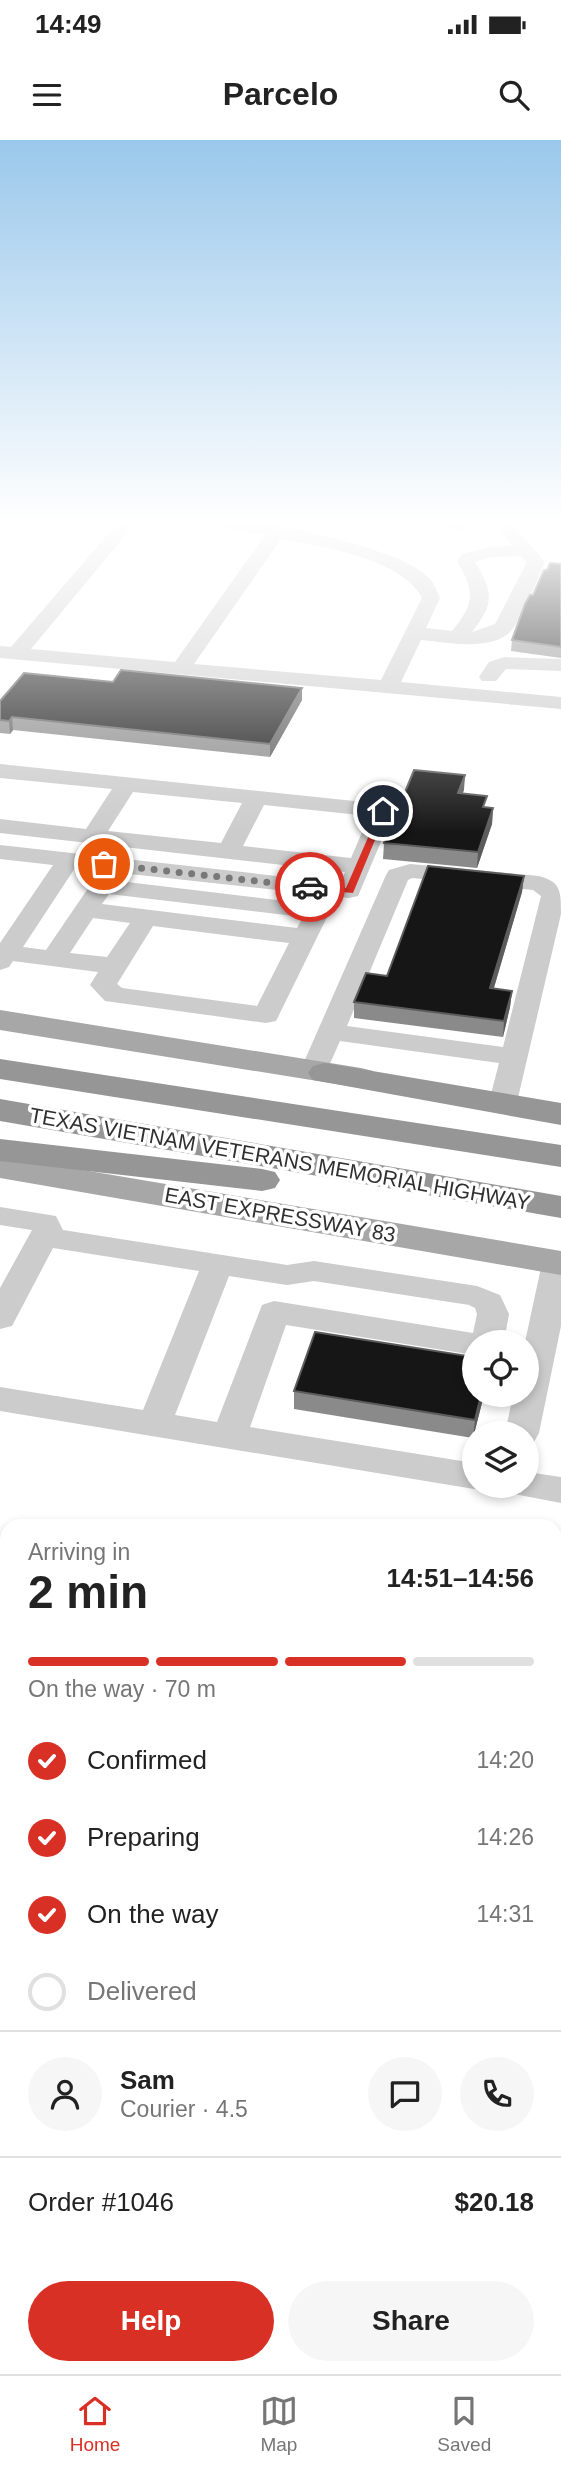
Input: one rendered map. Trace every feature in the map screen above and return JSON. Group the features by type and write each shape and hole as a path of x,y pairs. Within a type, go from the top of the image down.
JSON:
{"highway":[{"name":"TEXAS VIETNAM VETERANS MEMORIAL HIGHWAY","path":"0,1069 561,1156"},
{"path":"319,1072 561,1114"},
{"name":"TEXAS VIETNAM VETERANS MEMORIAL HIGHWAY","path":"0,1110 561,1207"},
{"path":"0,1150 561,1214"}],"main road":[{"path":"0,1020 319,1072 561,1106"},
{"name":"EAST EXPRESSWAY 83","path":"0,1167 560,1263"}],"street":[{"path":"8,652 33,624"},
{"path":"181,668 212,624"},
{"path":"388,687 418,624"},
{"path":"458,637 469,624"},
{"path":"414,632 458,637 494,635 505,624"},
{"path":"8,652 561,704"},
{"path":"478,696 484,681 496,666 504,663 561,665"},
{"path":"489,677 561,684"},
{"path":"0,771 383,811 349,891 102,886 53,959"},
{"path":"93,836 126,785"},
{"path":"228,852 256,798"},
{"path":"0,826 360,866"},
{"path":"0,852 57,859 210,887 318,911 266,1015 114,995 103,985 146,917"},
{"path":"0,926 57,859"},
{"path":"57,859 2,956 114,966"},
{"path":"319,1072 331,1032 398,875 410,871 428,871 539,883 549,888 553,896 504,1098"},
{"path":"87,910 304,937"},
{"path":"331,1032 514,1057"},
{"path":"0,1216 45,1223 48,1229 0,1318"},
{"path":"43,1237 287,1275 314,1270 477,1296 489,1302 493,1314 490,1330"},
{"path":"525,1421 542,1356 560,1263"},
{"path":"154,1425 218,1264"},
{"path":"229,1437 287,1275"},
{"path":"274,1312 462,1342"},
{"path":"0,1399 462,1474"},
{"path":"539,1487 561,1490"}],"building":[{"path":"518,624 561,624 561,647 512,640"},
{"path":"121,670 302,688 270,744 12,717 9,721 0,720 0,701 24,673 113,682"},
{"path":"414,770 465,775 458,793 487,796 483,807 493,808 478,852 384,843"},
{"path":"428,866 524,876 490,988 512,991 504,1021 354,1002 366,973 387,976"},
{"path":"315,1332 462,1355 462,1407 478,1407 475,1420 294,1391"}],"way so far":[{"path":"104,864 310,887"}],"route":[{"path":"310,887 349,891 383,811"}]}
